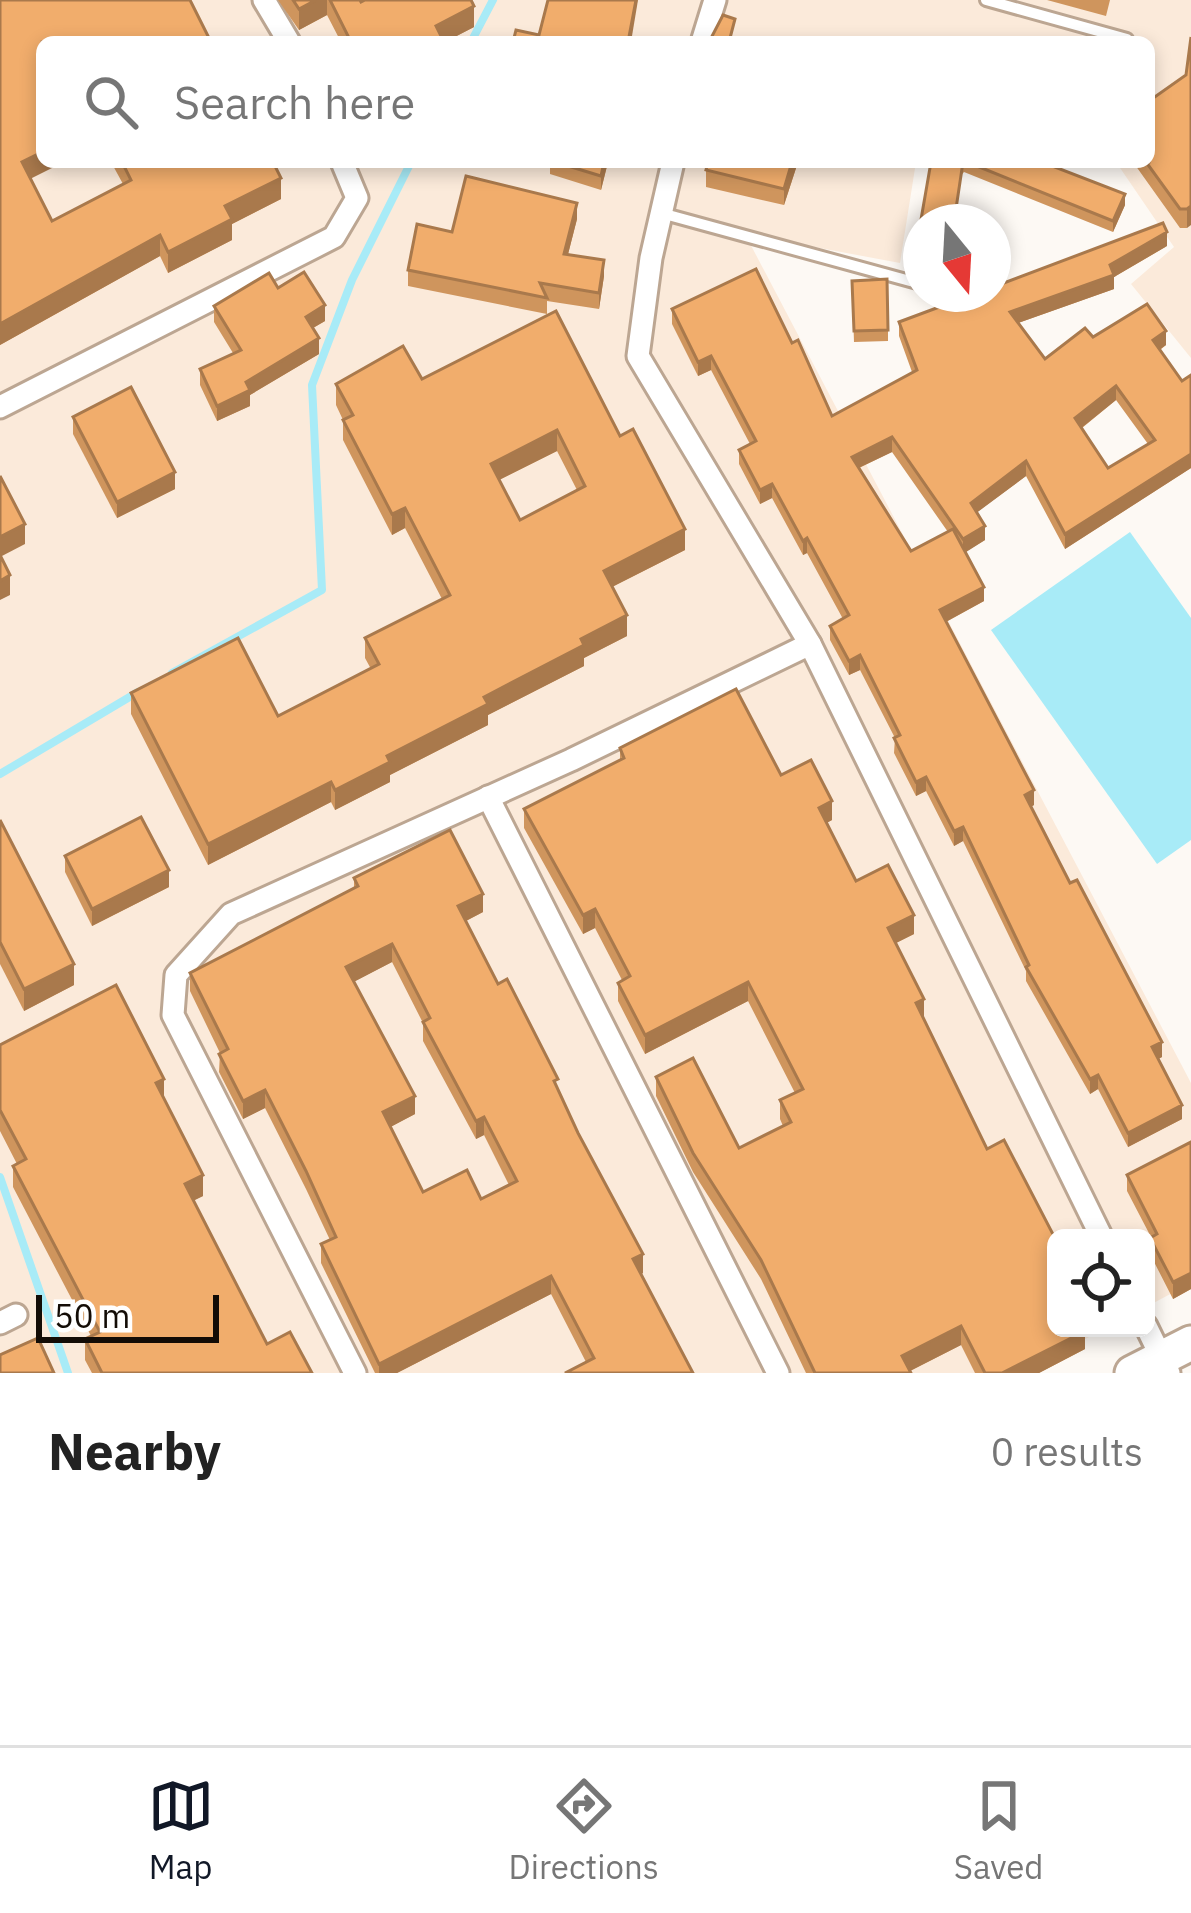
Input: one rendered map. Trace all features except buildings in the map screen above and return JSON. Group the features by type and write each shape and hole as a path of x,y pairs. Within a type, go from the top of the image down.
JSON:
{"street":[{"path":"264,0 285,36"},
{"path":"704,36 715,0"},
{"path":"0,407 334,237 357,198 344,168"},
{"path":"672,168 638,356 810,644 1098,1229"},
{"path":"355,1373 173,1015 176,975 231,914 810,644"},
{"path":"488,797 778,1373"}],"lane":[{"path":"986,0 1113,36"},
{"path":"661,214 903,279"}],"shaded area":[{"path":"0,0 1191,0 1191,358 1131,284 1174,247 1120,168 1155,168 1155,36 36,36 36,168 915,168 909,204 903,204 900,263 745,234 1191,1083 1191,1283 1155,1302 1155,1229 1047,1229 1047,1337 1089,1337 1021,1373 0,1373"}],"water":[{"path":"1130,532 1191,618 1191,840 1157,864 991,630"}],"waterway":[{"path":"474,36 493,0"},
{"path":"172,673 322,590 312,385 352,280 408,168"},
{"path":"0,774 138,692"},
{"path":"0,1177 68,1373"}]}
